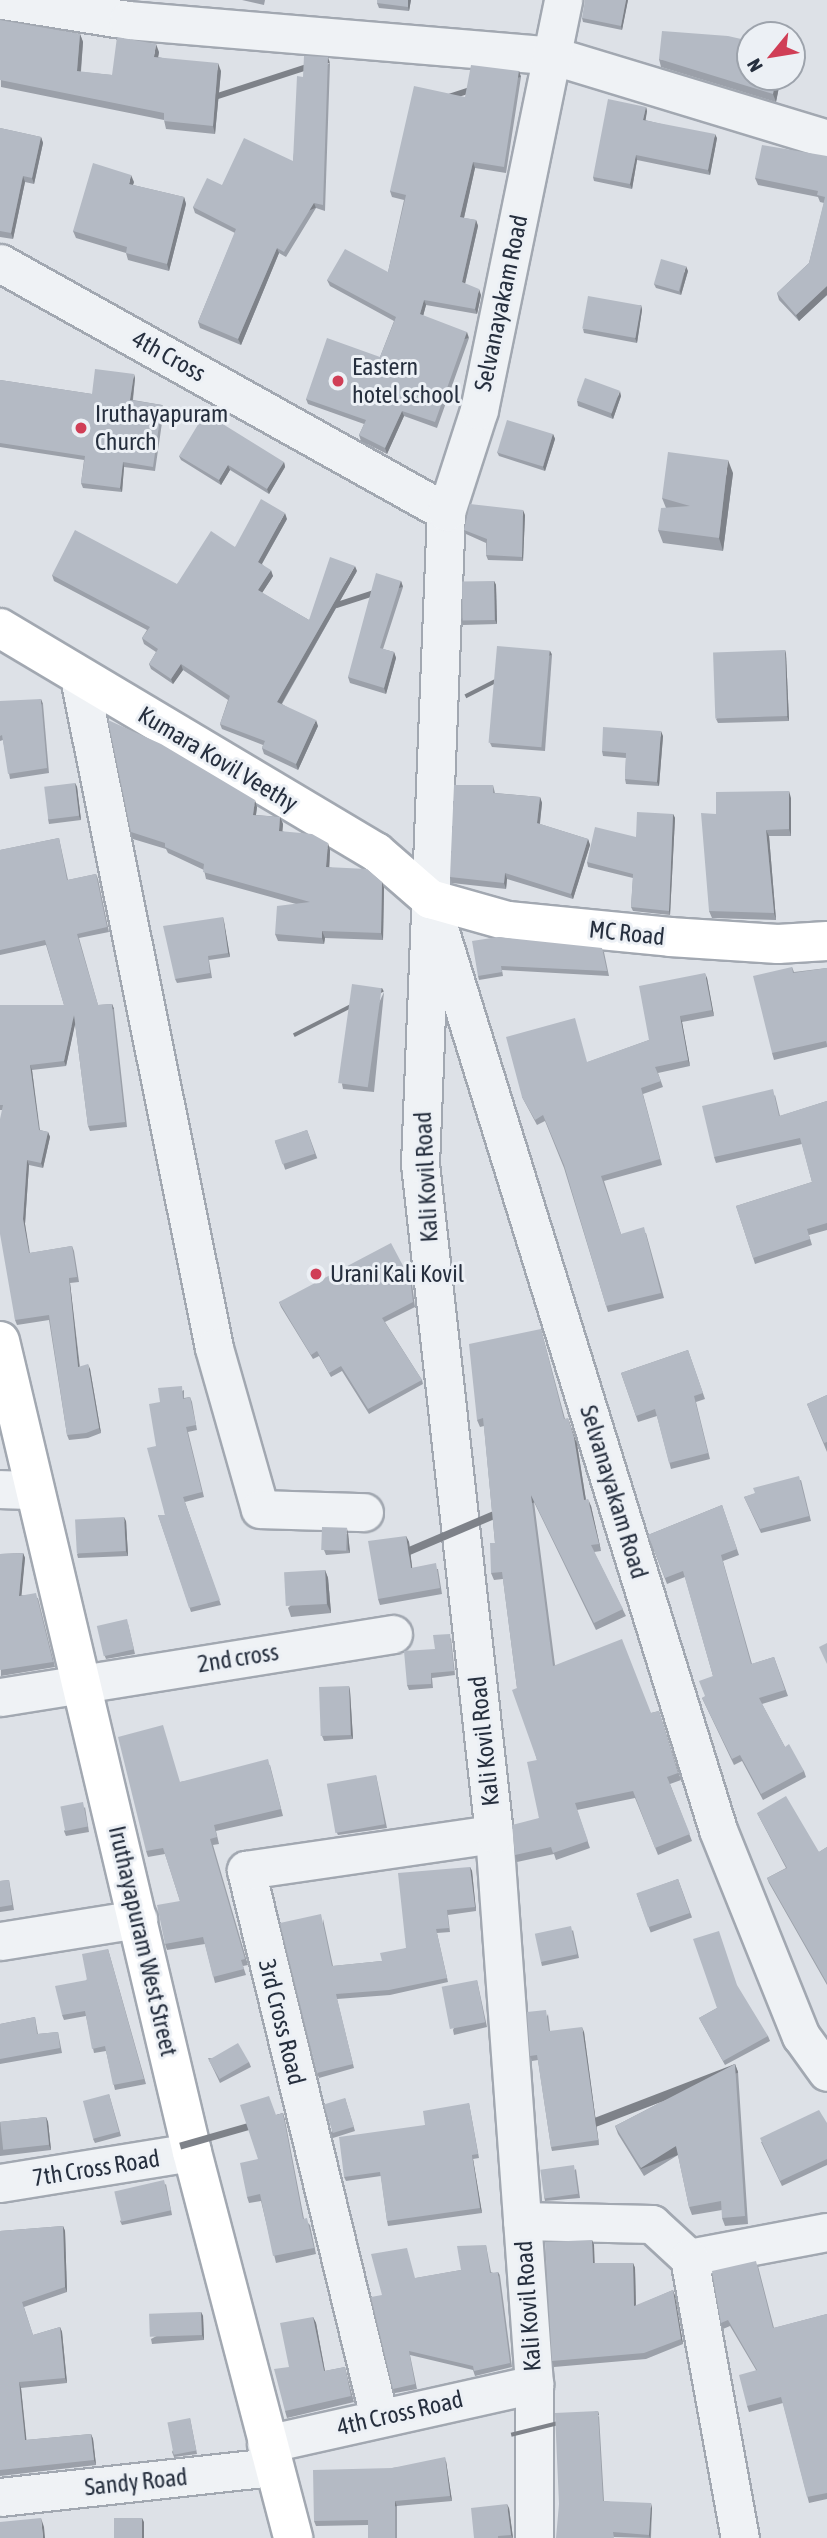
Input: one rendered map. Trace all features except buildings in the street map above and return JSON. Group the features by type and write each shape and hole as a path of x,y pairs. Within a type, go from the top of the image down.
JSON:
{"main road":[{"name":"Kumara Kovil Veethy","path":"0,628 376,852 430,899"},
{"name":"MC Road","path":"430,899 508,921 778,944 827,941"},
{"name":"Iruthayapuram West Street","path":"0,1341 16,1489 83,1682 192,2152 269,2456 293,2538"}],"street":[{"path":"3,0 128,20 554,56 827,139"},
{"name":"Selvanayakam Road","path":"427,945 446,512 479,410 554,56 562,0"},
{"name":"4th Cross","path":"0,263 446,512"},
{"path":"79,677 214,1348 260,1509 364,1512"},
{"name":"Selvanayakam Road","path":"430,899 718,1830 801,2036 827,2072"},
{"name":"Kali Kovil Road","path":"427,945 420,1164 494,1834 534,2384 534,2538"},
{"name":"2nd cross","path":"0,1697 393,1634"},
{"name":"3rd Cross Road","path":"379,2417 246,1870 494,1834"},
{"path":"0,1941 138,1919"},
{"name":"7th Cross Road","path":"0,2183 192,2152"},
{"path":"522,2221 652,2224 689,2258 740,2538"},
{"path":"689,2258 827,2232"},
{"name":"4th Cross Road","path":"269,2456 379,2417 534,2384"},
{"name":"Sandy Road","path":"0,2497 269,2456"}],"place":[{"name":"Eastern hotel school","path":"338,381"},
{"name":"Iruthayapuram Church","path":"81,428"},
{"name":"Urani Kali Kovil","path":"316,1274"}]}
